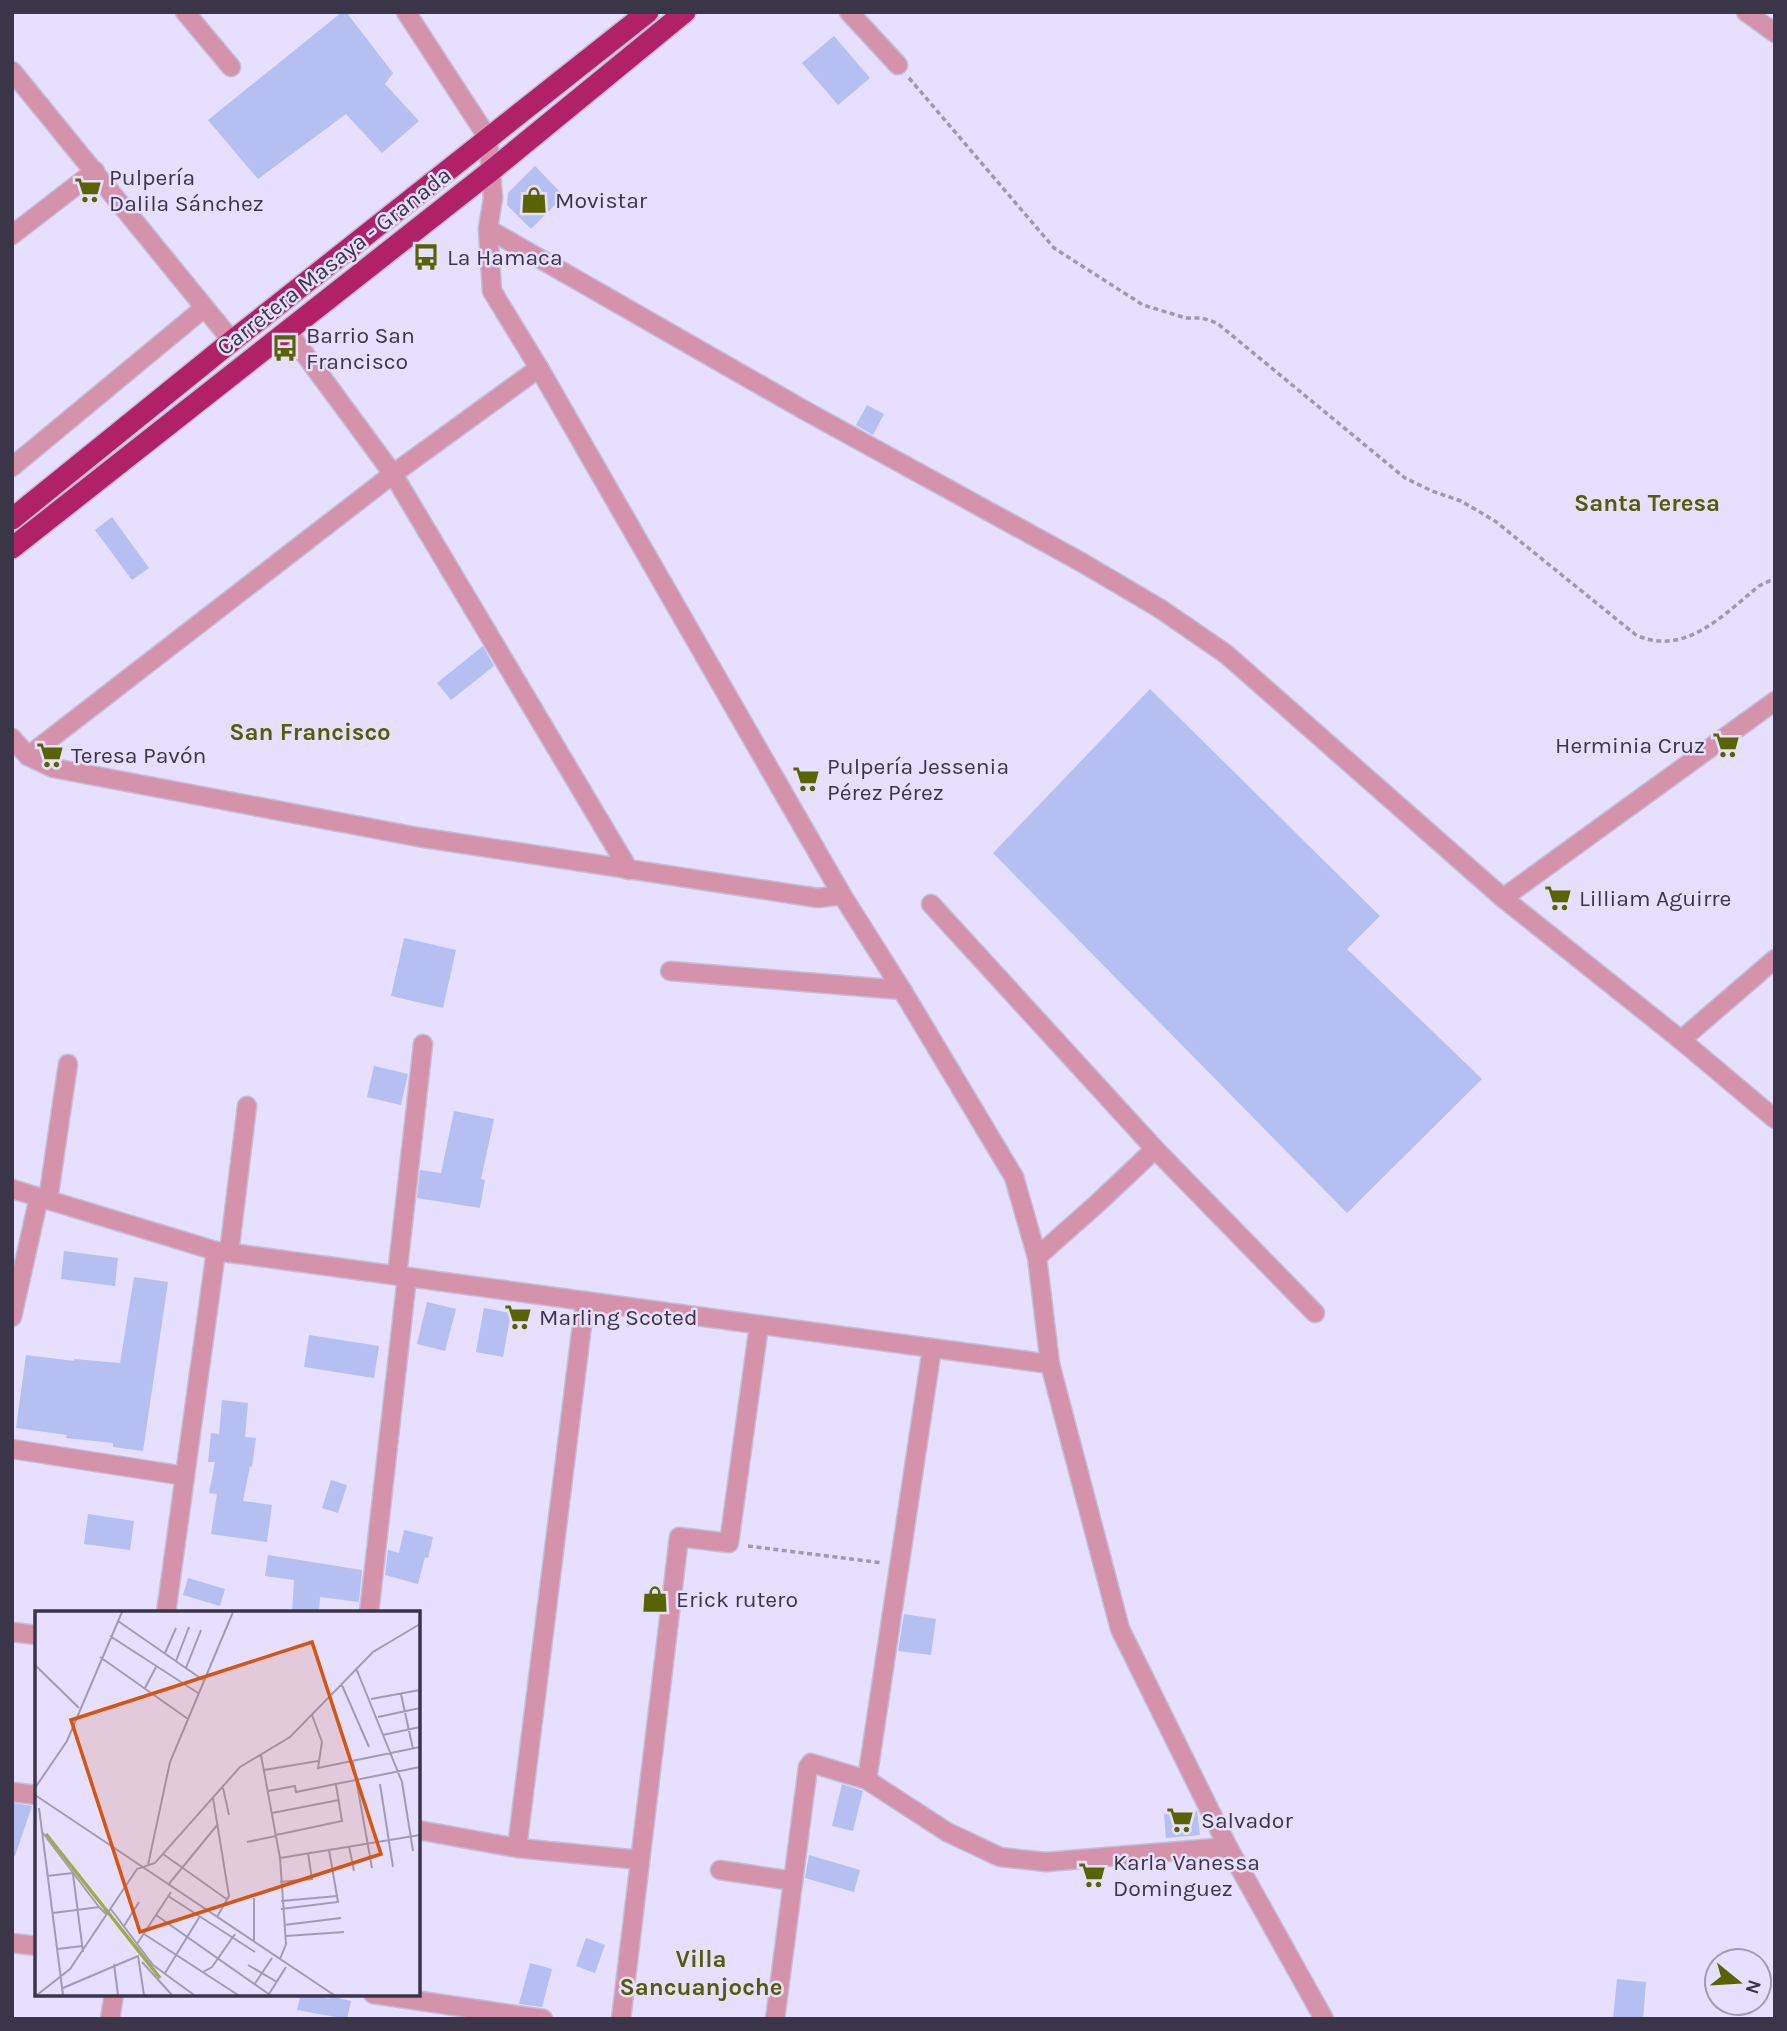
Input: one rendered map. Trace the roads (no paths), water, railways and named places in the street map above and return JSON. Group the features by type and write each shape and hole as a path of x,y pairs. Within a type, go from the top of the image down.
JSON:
{"highway":[{"name":"Carretera Masaya - Granada","path":"12,519 648,12"},
{"name":"Carretera Masaya - Granada","path":"12,548 492,170 685,12"}],"street":[{"path":"185,12 231,67"},
{"path":"406,12 488,138 493,198 488,229 492,291 842,895 1014,1177 1037,1257 1050,1364 1121,1629 1228,1847 1324,2019"},
{"path":"849,12 898,65"},
{"path":"1746,12 1775,33"},
{"path":"12,71 232,341"},
{"path":"12,235 95,171"},
{"path":"488,229 827,423 1081,562 1159,608 1226,654 1503,898 1772,1112"},
{"path":"12,467 204,308"},
{"path":"287,330 393,474 629,870"},
{"path":"27,756 393,474 539,368"},
{"path":"1503,898 1775,701"},
{"path":"12,738 27,756 52,768 66,771 418,837 818,898 842,895"},
{"path":"931,904 1154,1149 1315,1313"},
{"path":"1681,1040 1775,959"},
{"path":"670,971 902,990"},
{"path":"369,1611 423,1044"},
{"path":"12,1317 44,1198 68,1064"},
{"path":"166,1611 185,1476 247,1106"},
{"path":"1037,1257 1154,1149"},
{"path":"12,1189 223,1252 1050,1364"},
{"path":"517,1848 585,1301"},
{"path":"621,2019 679,1537 729,1543 759,1325"},
{"path":"867,1780 932,1348"},
{"path":"12,1449 185,1476"},
{"path":"12,1632 35,1635"},
{"path":"775,2019 808,1767 811,1763 867,1780 947,1832 1000,1857 1046,1862 1228,1847"},
{"path":"12,1792 35,1795"},
{"path":"420,1830 517,1848 640,1860"},
{"path":"720,1870 793,1881"},
{"path":"12,1943 35,1947"},
{"path":"110,2019 114,1996"},
{"path":"387,1996 543,2019"}],"place":[{"name":"Pulpería Dalila Sánchez","path":"88,190"},
{"name":"Movistar","path":"534,200"},
{"name":"La Hamaca","path":"426,257"},
{"name":"Barrio San Francisco","path":"285,348"},
{"name":"Herminia Cruz","path":"1726,745"},
{"name":"Teresa Pavón","path":"50,755"},
{"name":"Pulpería Jessenia Pérez Pérez","path":"806,779"},
{"name":"Lilliam Aguirre","path":"1558,898"},
{"name":"Marling Scoted","path":"518,1317"},
{"name":"Erick rutero","path":"655,1599"},
{"name":"Salvador","path":"1180,1820"},
{"name":"Karla Vanessa Dominguez","path":"1092,1875"}],"district":[{"name":"Santa Teresa","path":"1647,503"},
{"name":"San Francisco","path":"310,732"},
{"name":"Villa Sancuanjoche","path":"701,1973"}]}
